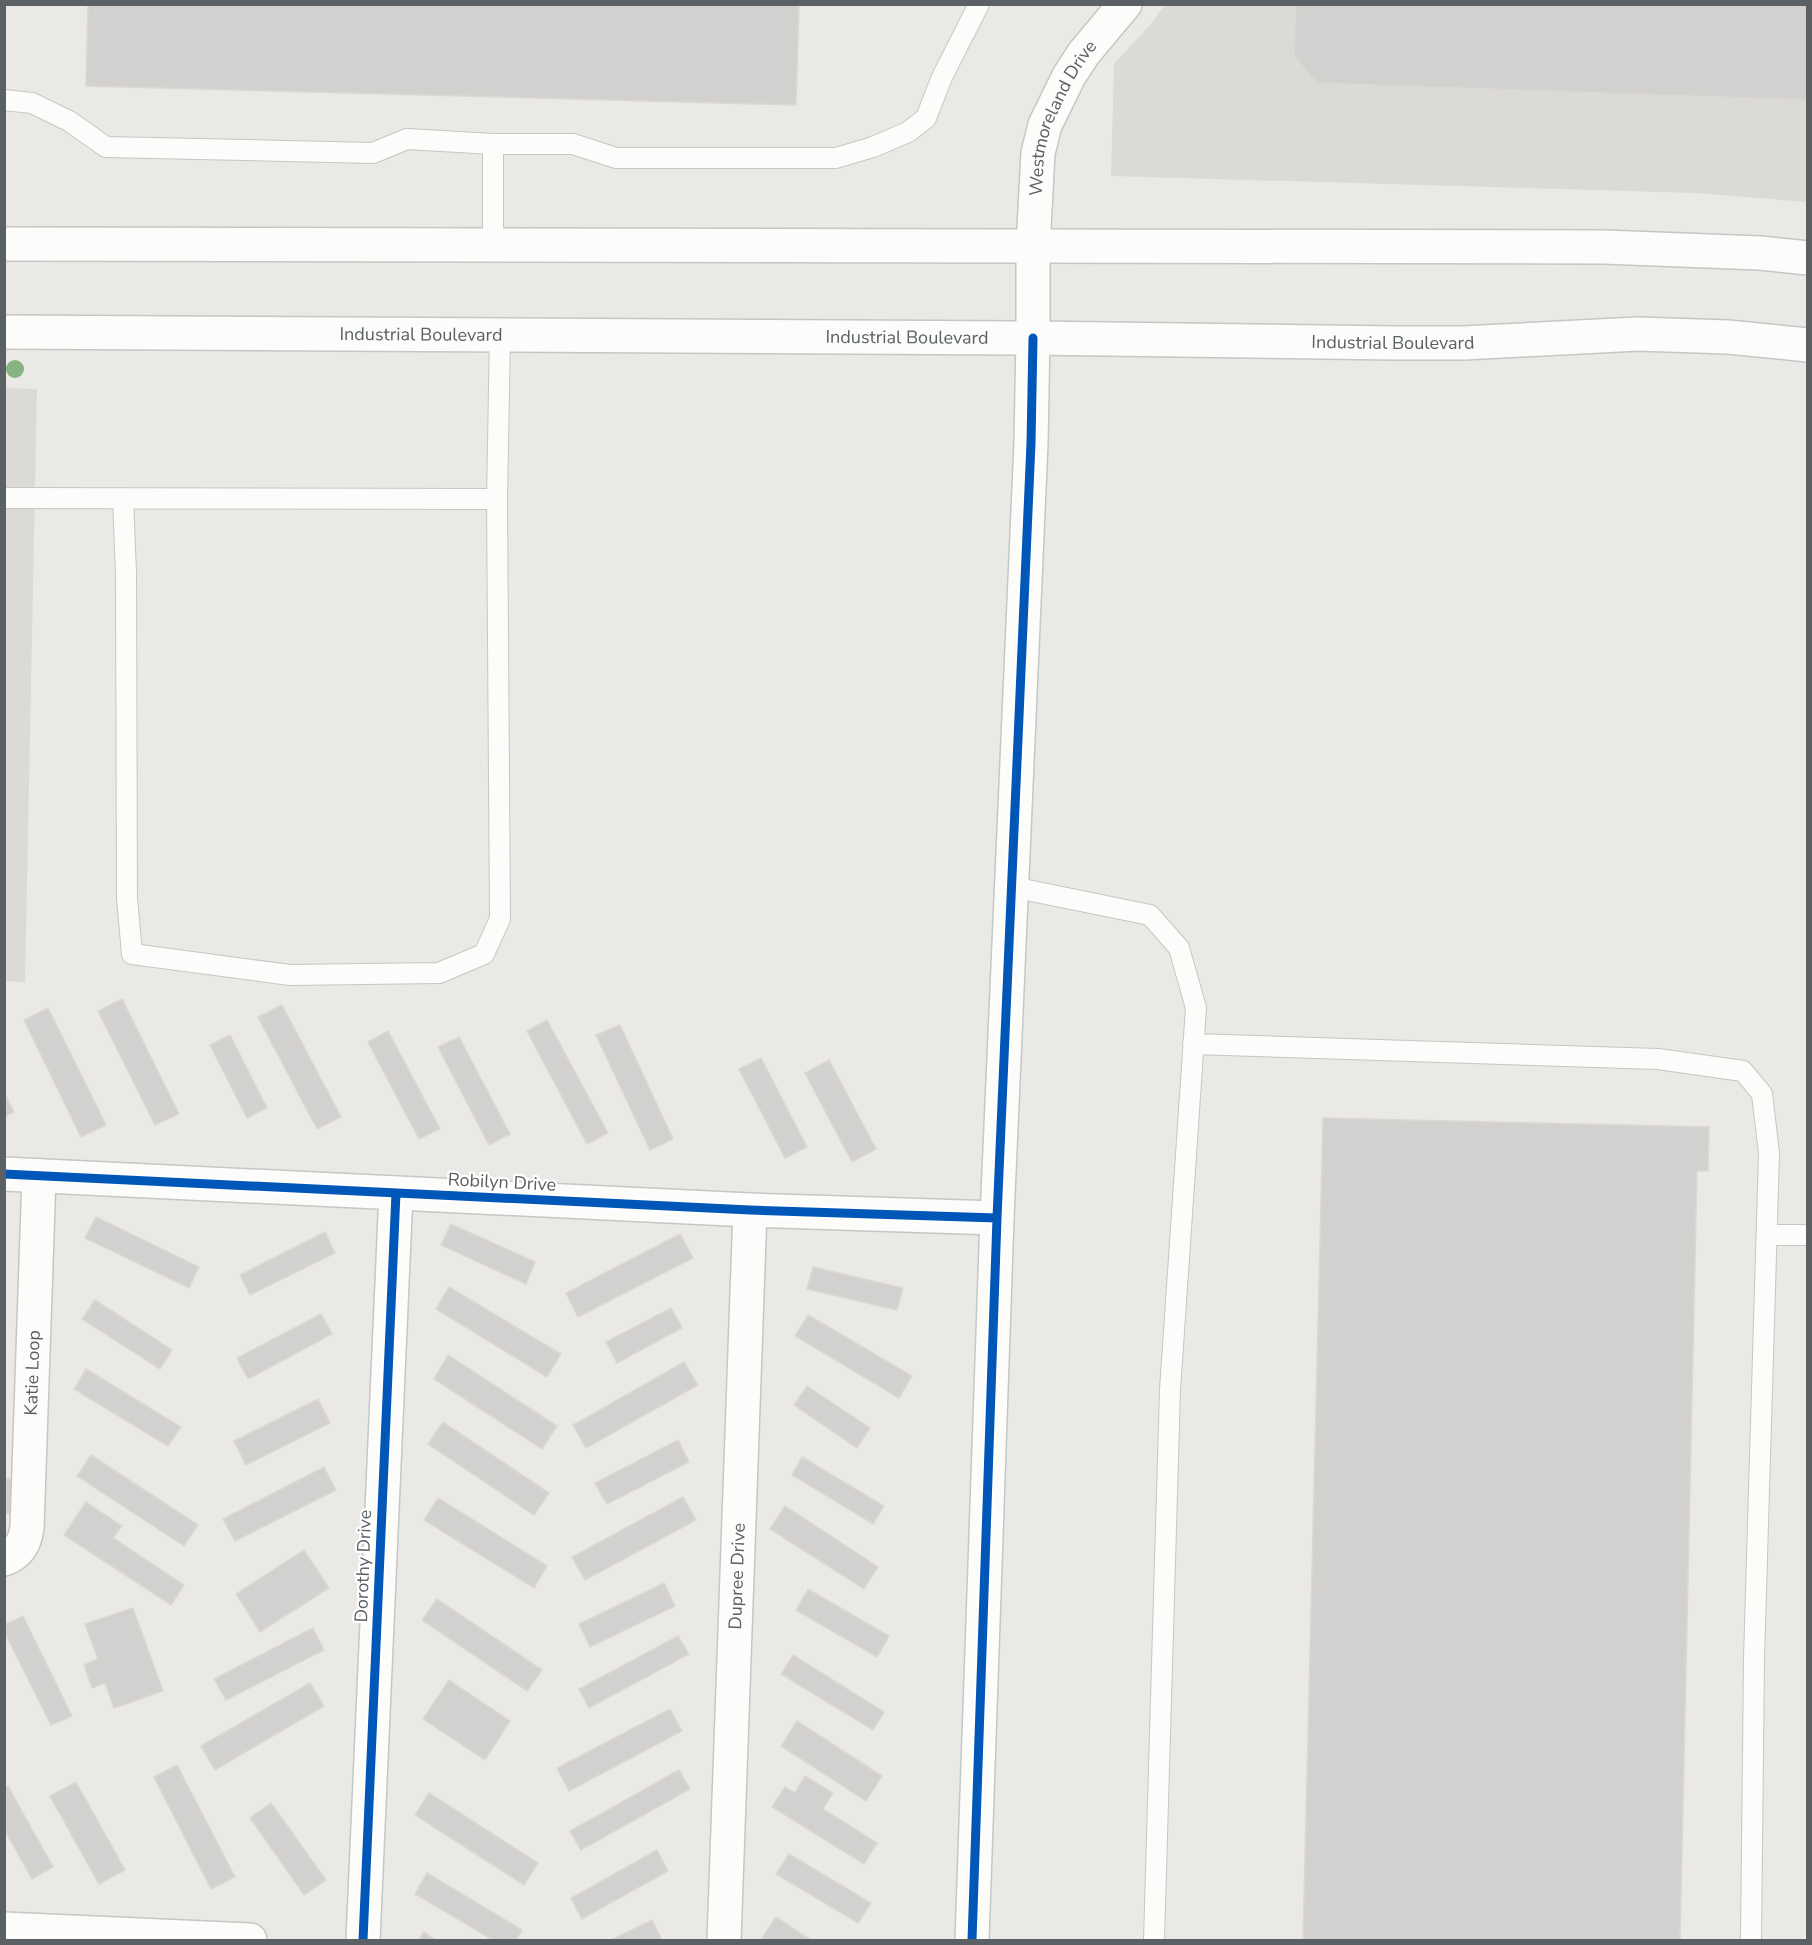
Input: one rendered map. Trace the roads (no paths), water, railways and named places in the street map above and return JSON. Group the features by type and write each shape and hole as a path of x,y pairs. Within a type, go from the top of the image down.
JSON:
{"street":[{"name":"Westmoreland Drive","path":"972,1941 997,1218 1031,443 1033,247 1038,153 1045,125 1060,93 1084,53 1125,4"},
{"path":"4,244 1604,247 1760,253 1808,258"},
{"name":"Industrial Boulevard","path":"4,332 1033,338 1395,344 1464,343 1638,334 1728,337 1808,345"},
{"name":"Robilyn Drive","path":"4,1174 750,1210 997,1218"},
{"name":"Katie Loop","path":"4,1559 17,1552 24,1541 27,1528 39,1176"},
{"name":"Dorothy Drive","path":"363,1941 396,1193"},
{"name":"Dupree Drive","path":"724,1941 750,1210"},
{"path":"4,1929 250,1941"}],"lane":[{"path":"4,100 32,103 69,121 106,147 373,153 407,140 493,144 573,144 616,158 836,158 873,147 908,132 926,118 942,77 979,4"},
{"path":"493,144 493,245"},
{"path":"123,498 126,585 127,898 132,954 290,975 439,973 484,954 500,919 497,499 500,335"},
{"path":"4,498 497,499"},
{"path":"1012,887 1150,915 1179,948 1196,1008 1170,1390 1154,1941"},
{"path":"1193,1044 1658,1059 1743,1071 1762,1094 1769,1153 1768,1234 1754,1659 1751,1941"},
{"path":"1768,1234 1808,1235"}]}
